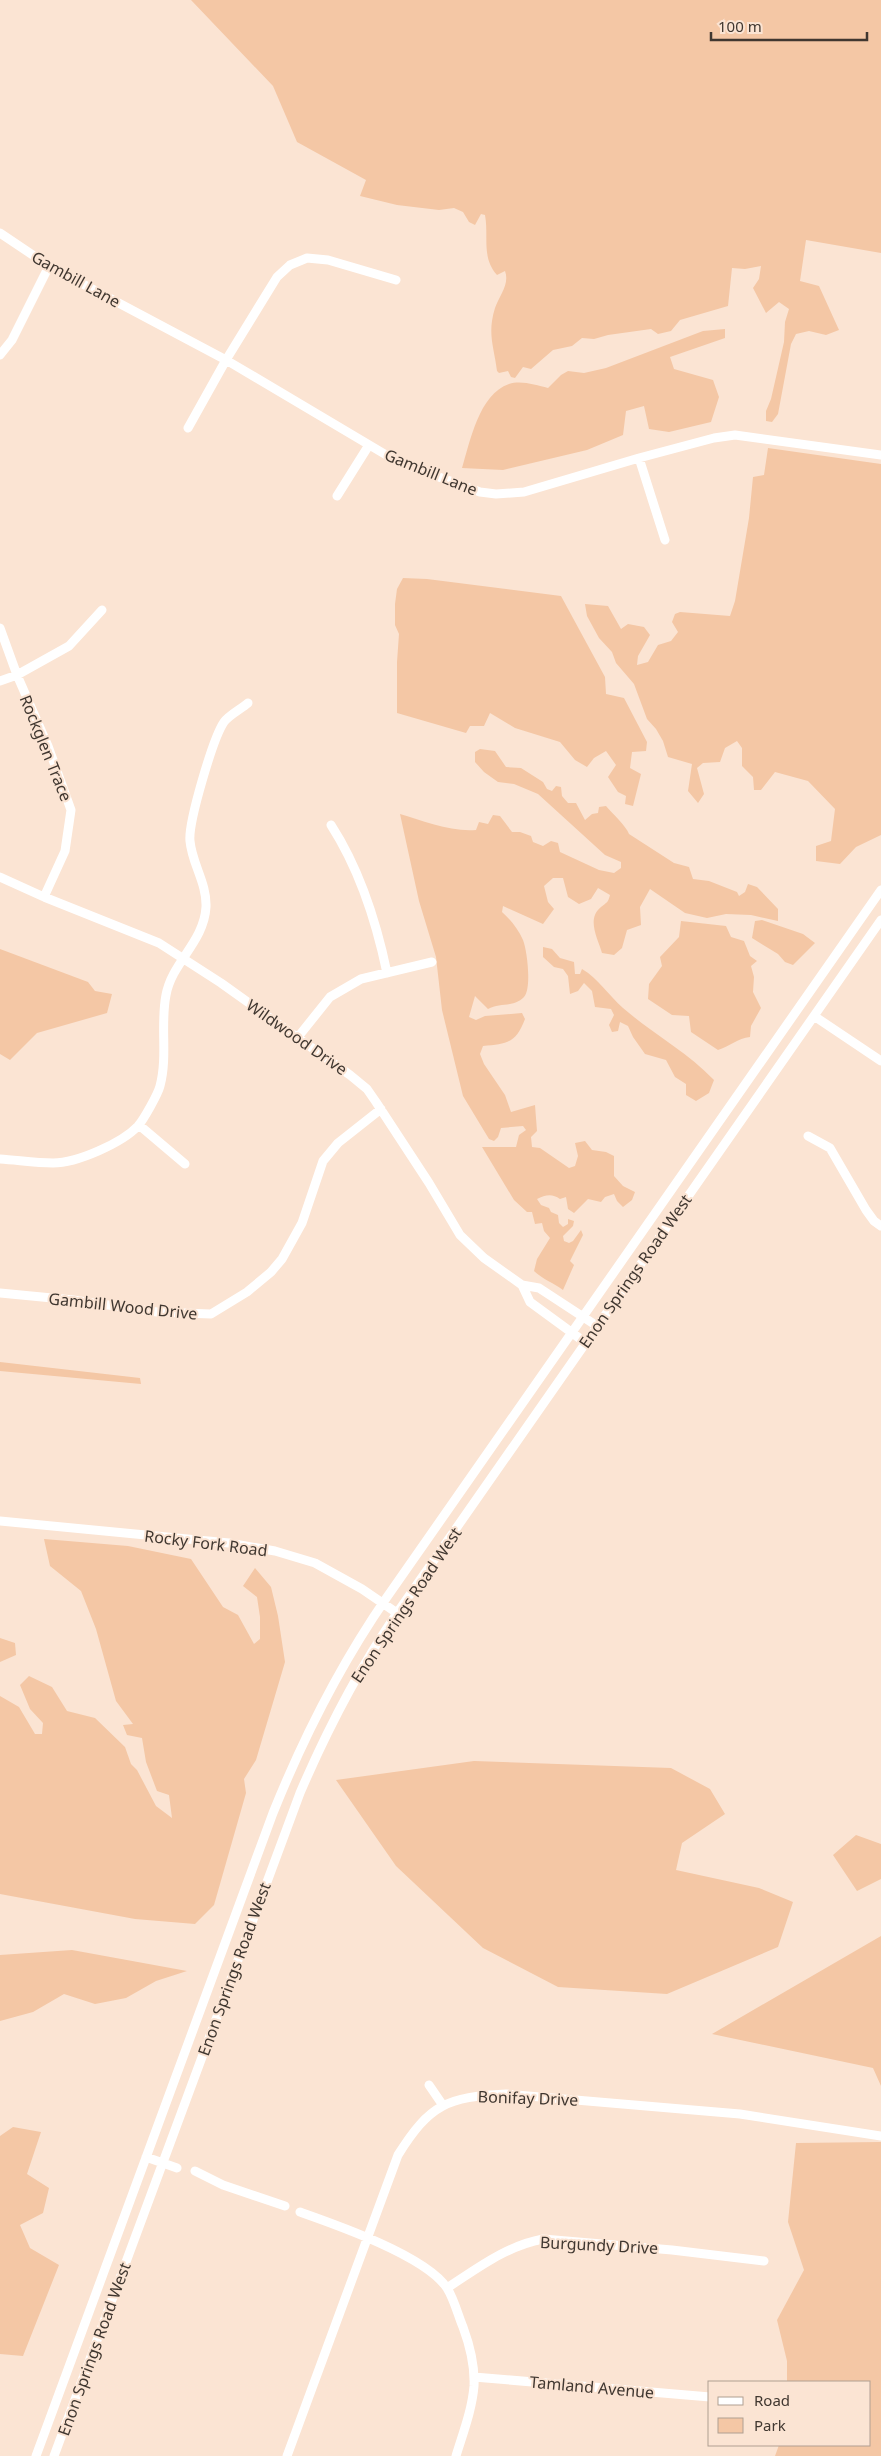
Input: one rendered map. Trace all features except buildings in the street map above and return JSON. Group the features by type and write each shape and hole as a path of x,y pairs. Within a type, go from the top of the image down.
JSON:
{"street":[{"name":"Gambill Lane","path":"0,233 49,266 226,360 368,445 413,468 462,486 493,494 526,492 639,458 714,438 735,435 881,455"},
{"path":"188,428 226,360 277,277 290,265 307,258 328,260 396,280"},
{"path":"0,355 12,340 49,266"},
{"path":"337,496 368,445"},
{"path":"639,458 665,540"},
{"path":"0,681 17,675 69,646 102,610"},
{"name":"Rockglen Trace","path":"0,628 17,675 48,746 71,810 65,851 44,897"},
{"path":"0,1158 55,1163 94,1153 139,1125 160,1088 165,1052 166,994 174,974 198,938 204,922 206,905 203,879 194,858 190,841 191,825 210,752 225,721 248,703"},
{"path":"331,825 342,841 368,898 387,972"},
{"name":"Wildwood Drive","path":"0,877 44,897 132,930 159,943 298,1037 367,1089 460,1235 484,1258 522,1286 530,1302 586,1343"},
{"name":"Enon Springs Road West","path":"36,2456 273,1813 299,1749 336,1677 383,1603 881,890"},
{"name":"Enon Springs Road West","path":"54,2456 300,1793 318,1751 349,1690 397,1613 881,920"},
{"path":"298,1037 330,997 361,979 432,962"},
{"path":"814,1016 881,1061"},
{"name":"Gambill Wood Drive","path":"0,1293 73,1300 157,1312 212,1314 260,1282 277,1265 302,1223 323,1161 338,1143 381,1109"},
{"path":"139,1125 185,1164"},
{"path":"808,1136 830,1148 866,1210 881,1226"},
{"name":"Wildwood Drive","path":"522,1286 539,1288 598,1326"},
{"name":"Rocky Fork Road","path":"0,1521 229,1543 275,1551 315,1563 362,1588 397,1613"},
{"path":"429,2085 442,2104"},
{"name":"Bonifay Drive","path":"286,2456 398,2155 414,2130 442,2104 472,2096 506,2094 740,2114 881,2136"},
{"path":"146,2157 178,2168"},
{"path":"195,2171 224,2185 285,2206"},
{"path":"300,2212 367,2237 411,2260 438,2278 447,2288 470,2346 474,2377 469,2410 456,2456"},
{"name":"Burgundy Drive","path":"447,2288 496,2256 525,2242 543,2239 672,2250 764,2261"},
{"name":"Tamland Avenue","path":"474,2377 708,2397"}],"green space":[{"path":"191,0 881,0 881,253 806,240 800,281 819,286 839,330 826,335 809,331 796,334 791,344 778,414 772,422 766,421 766,411 771,399 784,342 785,322 789,309 779,302 766,313 753,288 759,279 761,266 745,269 732,268 728,306 680,320 671,331 658,334 651,329 608,335 594,339 582,338 572,346 553,350 531,369 523,367 515,378 511,377 508,371 499,373 497,371 491,333 495,308 505,285 506,276 505,271 497,275 489,261 486,246 485,215 481,214 475,225 469,222 463,212 454,208 439,210 397,205 360,196 366,180 297,142 273,86"},
{"path":"725,329 725,338 670,357 674,369 713,380 719,397 711,422 669,432 649,429 644,406 626,411 623,435 587,450 503,470 462,468 477,420 490,398 499,389 509,384 518,383 528,383 548,388 568,371 584,373 606,368 703,331"},
{"path":"768,448 881,464 881,835 856,847 840,864 816,861 816,846 831,841 835,809 808,781 775,772 761,790 754,790 753,777 742,766 742,748 737,741 725,748 720,762 703,763 697,768 704,794 698,803 688,791 692,764 668,757 663,741 647,719 634,684 616,663 612,652 599,638 587,616 585,604 608,606 621,629 628,624 644,627 650,635 638,656 637,665 648,662 658,645 671,641 678,632 672,622 675,614 680,612 730,616 735,601 749,518 753,477 764,475"},
{"path":"403,578 427,579 561,596 605,677 606,694 624,698 647,742 646,751 632,752 630,768 641,774 633,806 625,804 626,796 618,792 608,777 616,765 606,751 594,758 587,767 575,760 560,742 515,728 490,713 484,726 470,726 466,733 397,713 399,634 395,625 395,604 397,589"},
{"path":"480,749 495,751 506,767 521,768 543,782 547,789 552,791 556,786 561,787 562,796 568,803 576,803 585,820 592,814 598,813 599,807 606,806 629,834 674,863 689,867 693,879 709,881 737,892 739,896 745,892 748,884 757,887 778,909 778,921 751,915 726,914 707,918 685,913 650,889 640,907 641,925 627,930 622,948 614,955 602,953 594,929 594,917 609,900 610,895 598,888 591,899 579,904 568,897 563,878 553,878 544,886 548,902 554,909 543,924 503,906 502,912 517,928 525,945 528,986 524,997 515,1003 488,1009 475,996 469,1017 476,1020 485,1016 522,1013 525,1019 518,1033 510,1041 483,1046 480,1054 484,1064 505,1095 511,1112 535,1105 537,1131 531,1137 532,1147 540,1148 569,1168 575,1166 578,1156 575,1143 585,1141 592,1150 606,1152 614,1156 614,1176 623,1186 635,1192 632,1200 623,1207 617,1201 614,1194 605,1197 601,1202 588,1199 574,1213 568,1209 566,1197 560,1199 548,1195 537,1199 541,1205 558,1215 559,1223 563,1227 568,1224 568,1219 574,1221 573,1226 563,1236 564,1241 569,1243 573,1241 581,1230 583,1235 570,1261 574,1265 563,1290 534,1271 537,1259 550,1238 544,1231 542,1223 535,1224 532,1212 527,1212 514,1200 482,1147 516,1147 519,1135 526,1130 523,1126 501,1128 498,1137 494,1141 489,1139 463,1096 442,1010 436,957 419,901 400,814 437,825 466,830 476,830 479,822 488,824 493,815 500,816 512,832 520,832 531,836 533,842 543,846 551,841 558,843 560,852 599,870 614,873 621,868 621,862 605,855 538,794 514,784 498,782 484,772 475,762 475,752"},
{"path":"762,920 803,934 815,943 793,965 785,962 778,954 752,938 755,921"},
{"path":"681,921 726,926 731,937 744,941 750,956 757,961 751,966 754,977 753,992 761,1008 751,1026 750,1037 741,1039 718,1050 691,1032 689,1016 672,1015 648,999 649,984 662,966 660,957 679,937"},
{"path":"543,947 552,949 560,958 574,962 575,974 580,974 582,969 588,973 623,1008 681,1051 703,1070 714,1080 709,1093 696,1101 686,1095 686,1084 675,1077 666,1060 645,1054 628,1026 620,1022 618,1031 612,1032 609,1025 614,1015 611,1009 595,1007 592,991 584,983 578,991 570,994 568,976 563,969 554,967 543,957"},
{"path":"0,949 88,982 95,991 112,994 107,1013 37,1033 10,1060 0,1054"},
{"path":"0,1362 140,1378 141,1384 0,1371"},
{"path":"44,1539 128,1546 191,1559 223,1607 238,1615 254,1644 260,1639 260,1617 257,1597 243,1586 255,1568 271,1587 278,1616 285,1662 256,1760 244,1779 246,1793 214,1905 195,1924 135,1919 0,1894 0,1696 19,1707 35,1734 42,1734 43,1723 30,1709 20,1685 29,1676 52,1687 67,1711 95,1718 125,1747 131,1764 137,1770 156,1806 172,1818 169,1795 157,1791 146,1762 142,1738 127,1735 123,1725 133,1724 116,1701 96,1629 81,1591 50,1566"},
{"path":"0,1638 15,1643 16,1655 0,1662"},
{"path":"474,1761 671,1768 710,1789 725,1814 682,1843 676,1870 759,1888 793,1902 778,1947 667,1994 558,1987 483,1948 396,1866 336,1780"},
{"path":"856,1835 881,1844 881,1879 857,1891 833,1855"},
{"path":"881,1936 881,2086 873,2068 712,2034"},
{"path":"72,1950 187,1971 156,1981 126,1998 95,2004 64,1994 33,2012 0,2021 0,1955"},
{"path":"13,2127 41,2132 27,2174 49,2188 43,2213 20,2225 30,2248 59,2265 23,2356 0,2354 0,2136"},
{"path":"881,2142 881,2456 775,2456 779,2446 871,2446 871,2381 787,2381 787,2361 777,2320 804,2270 788,2222 796,2143"}]}
